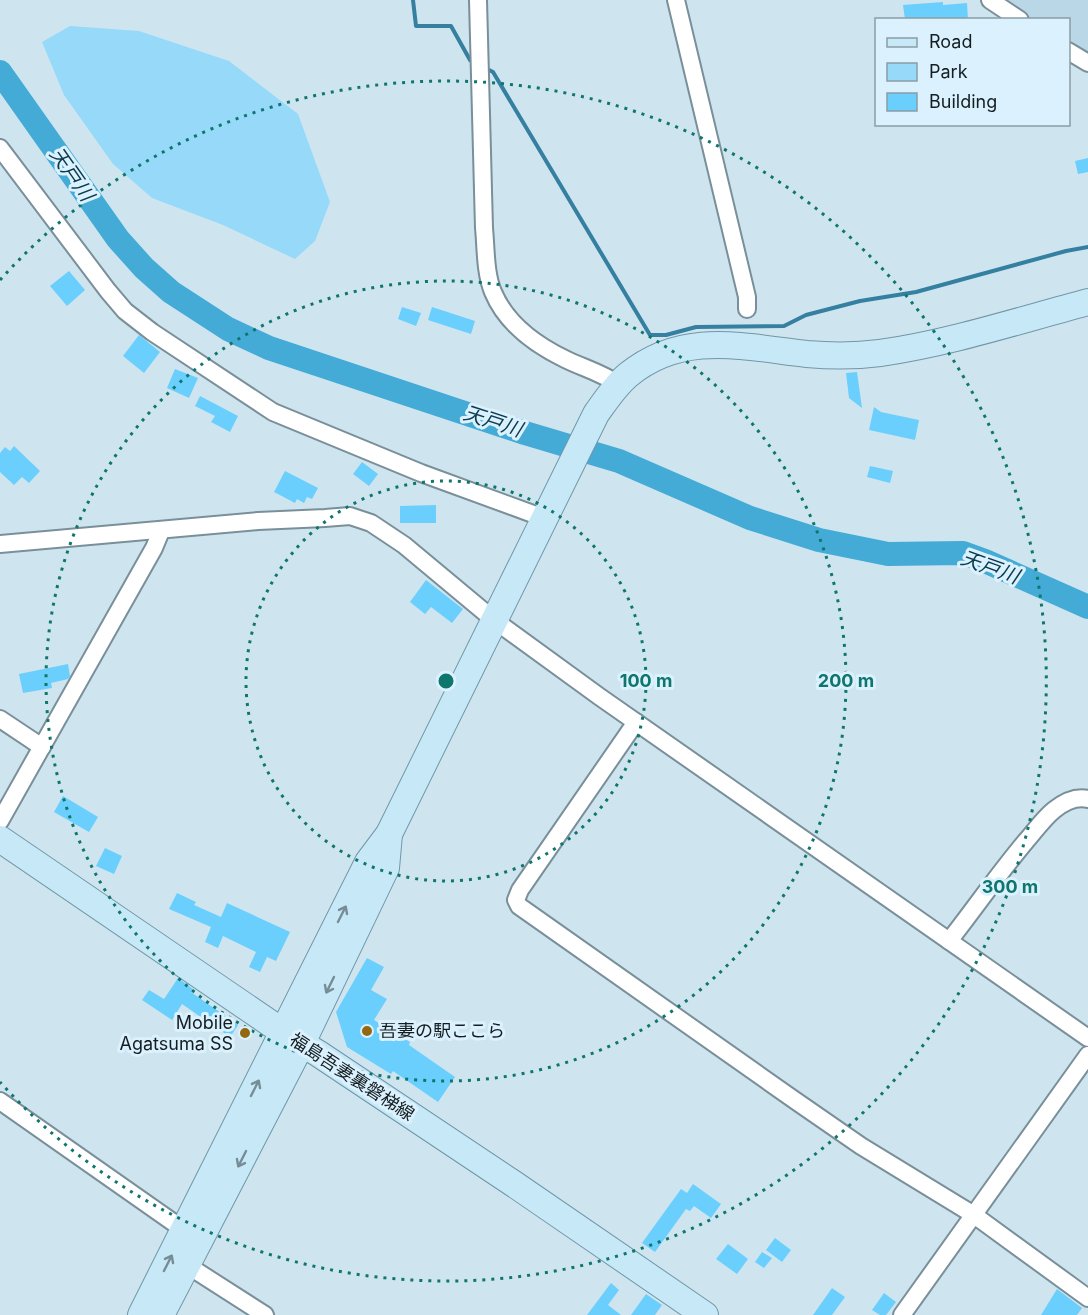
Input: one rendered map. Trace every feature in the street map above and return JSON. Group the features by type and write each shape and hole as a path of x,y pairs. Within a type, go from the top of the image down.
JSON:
{"main road":[{"path":"141,1315 184,1230 386,868 389,834 597,414 619,385 629,375 654,358 685,347 719,344 811,354 877,353 928,344 1088,302"},
{"name":"福島吾妻裏磐梯線","path":"0,839 292,1038 524,1190 705,1315"},
{"path":"161,1315 187,1265 292,1038"}],"street":[{"path":"478,0 484,228 486,258 493,292 513,322 538,344 619,385"},
{"path":"676,0 747,297 747,309"},
{"path":"990,0 1017,18"},
{"path":"1070,52 1088,63"},
{"path":"0,148 108,291 125,311 152,332 273,412 422,473 548,511"},
{"path":"0,544 258,521 361,518 404,545 494,620 636,722 1088,1038"},
{"path":"0,820 154,548 161,531"},
{"path":"0,719 42,747"},
{"path":"636,722 520,890 516,897 517,903 523,910 793,1099 861,1146 974,1215 1088,1298"},
{"path":"949,941 1012,857 1046,818 1055,809 1072,799 1088,800"},
{"path":"902,1315 1088,1055"},
{"path":"0,1101 184,1230"},
{"path":"187,1265 265,1315"}],"shaded area":[{"path":"998,0 1088,0 1088,57 1070,46 1070,18 1027,18"}],"green space":[{"path":"70,26 139,31 229,61 298,114 330,202 315,241 295,259 223,225 152,198 113,164 64,95 42,42"}],"building":[{"path":"967,3 968,18 905,18 903,5"},
{"path":"1088,158 1088,172 1078,174 1075,161"},
{"path":"69,271 85,290 67,306 50,286"},
{"path":"402,307 421,313 416,326 398,319"},
{"path":"432,307 475,321 471,334 428,320"},
{"path":"139,335 160,352 144,373 123,356"},
{"path":"175,369 198,378 189,398 167,388"},
{"path":"857,372 862,408 849,398 846,373"},
{"path":"200,396 238,416 230,432 211,422 215,416 195,406"},
{"path":"874,407 881,412 919,420 915,440 869,430"},
{"path":"14,446 40,471 29,483 22,477 14,485 0,472 0,453 5,447 10,451"},
{"path":"362,462 378,474 369,486 353,474"},
{"path":"870,466 893,471 890,483 867,477"},
{"path":"285,471 318,488 312,499 307,497 304,503 297,499 295,503 274,492"},
{"path":"436,505 436,523 400,523 400,506"},
{"path":"426,580 463,609 452,623 431,607 425,614 410,602"},
{"path":"68,664 70,676 68,679 51,683 52,688 23,693 19,674"},
{"path":"63,796 98,817 89,832 54,812"},
{"path":"105,848 122,856 114,874 96,866"},
{"path":"177,893 196,902 194,905 221,917 227,903 290,932 276,961 267,957 260,972 249,967 256,952 223,936 218,948 205,942 211,927 169,909"},
{"name":"吾妻の駅ここら","path":"367,958 384,967 371,990 387,999 374,1020 410,1042 409,1045 455,1077 438,1102 393,1071 391,1074 347,1047 336,1012"},
{"path":"178,978 193,989 191,992 238,1025 230,1037 182,1004 172,1020 142,1000 149,990 164,999"},
{"path":"693,1184 721,1204 711,1218 694,1206 690,1211 686,1209 655,1252 642,1243 681,1189 687,1193"},
{"path":"775,1238 791,1250 782,1262 766,1250"},
{"path":"728,1244 748,1259 737,1274 716,1259"},
{"path":"762,1252 772,1258 764,1268 755,1262"},
{"path":"611,1283 619,1290 608,1305 621,1315 587,1315"},
{"path":"832,1288 845,1297 832,1315 813,1315"},
{"path":"1057,1289 1082,1308 1077,1315 1041,1315"},
{"path":"884,1293 896,1302 886,1315 880,1315 872,1310"},
{"path":"646,1294 662,1305 655,1315 631,1315"}],"waterway":[{"path":"413,0 416,26 451,26 473,62"},
{"path":"485,68 493,72 650,335 666,335 696,327 784,326 806,315 860,301 916,292 1088,247"},
{"name":"天戸川","path":"0,72 118,239 144,268 171,292 228,329 269,348 525,433 619,461 750,518 819,540 888,554 963,553 1088,607"}],"place":[{"name":"吾妻の駅ここら","path":"367,1031"},
{"name":"Mobile Agatsuma SS","path":"245,1033"}]}
